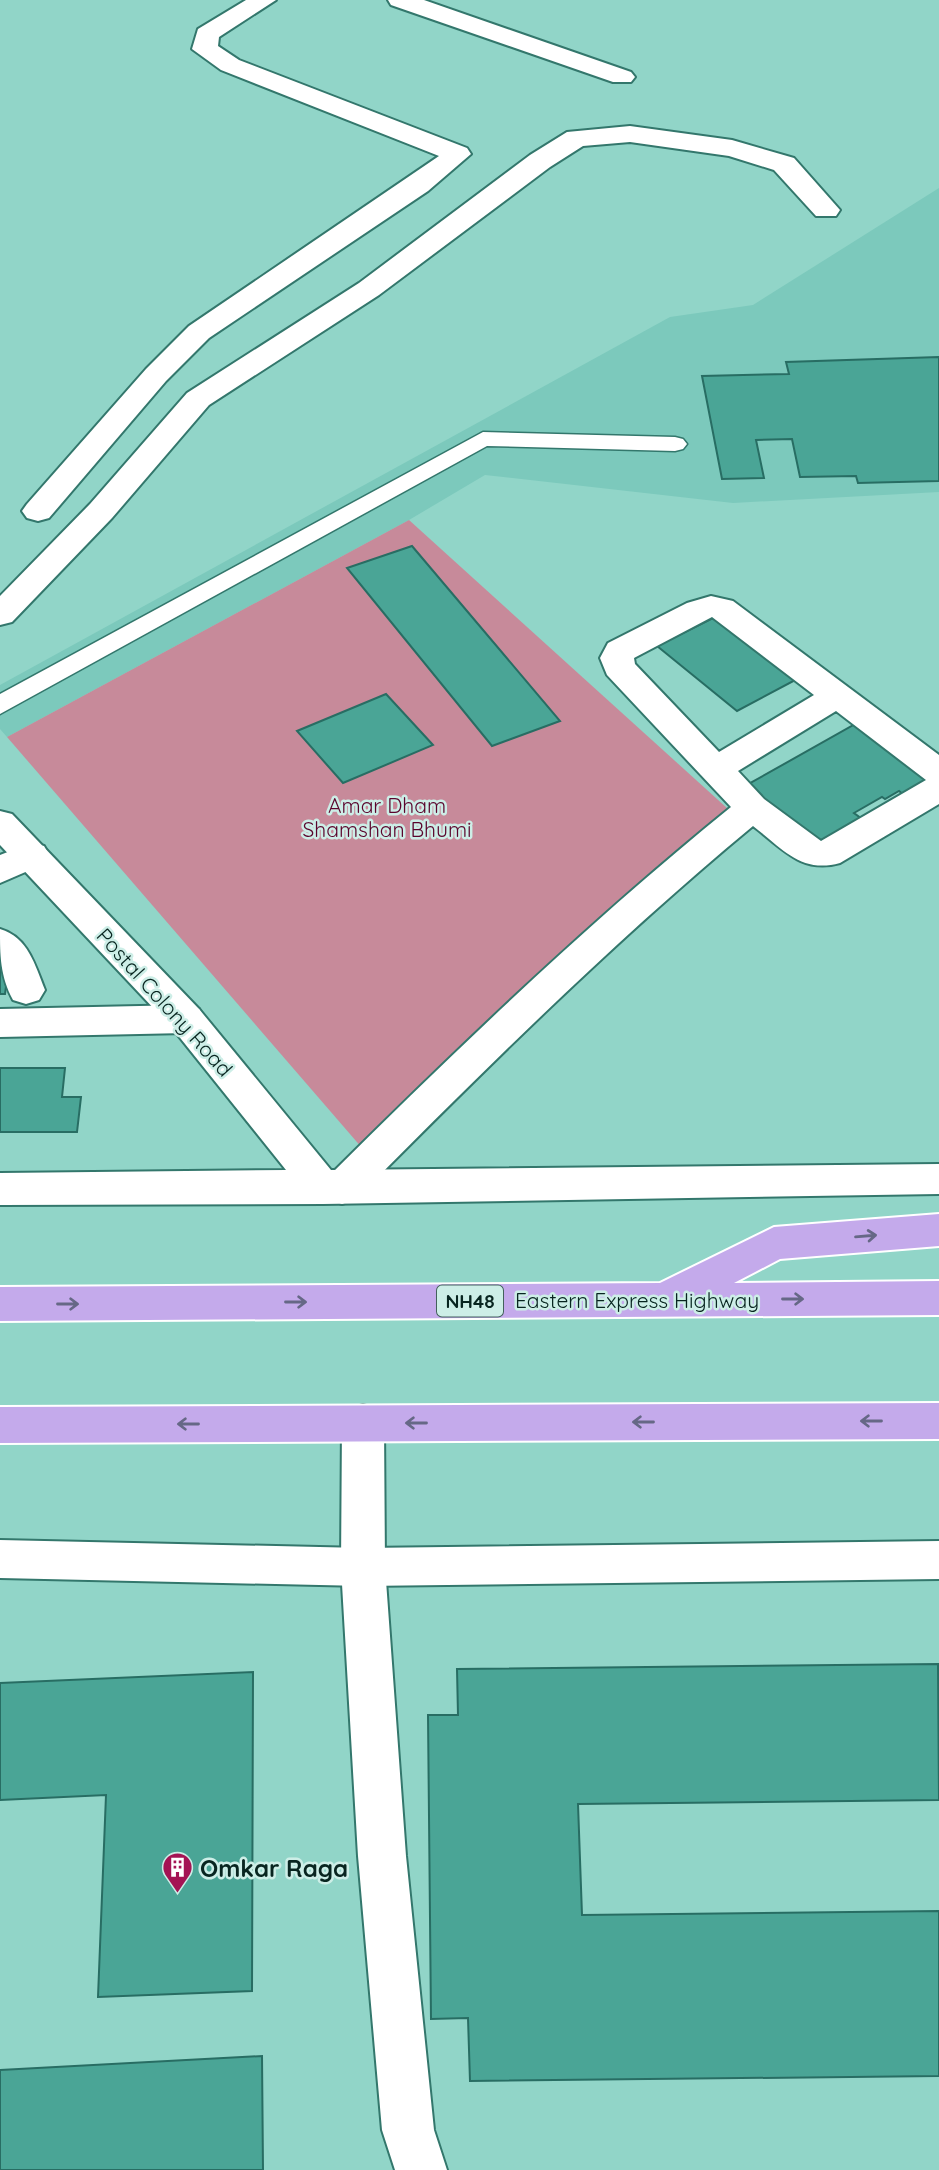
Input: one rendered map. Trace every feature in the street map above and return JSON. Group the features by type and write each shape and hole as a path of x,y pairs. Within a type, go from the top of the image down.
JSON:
{"highway":[{"path":"664,1300 775,1243 939,1230"},
{"name":"Eastern Express Highway","path":"0,1304 939,1298"},
{"path":"0,1425 939,1421"}],"street":[{"path":"264,0 207,34 205,49 230,65 488,166"},
{"path":"400,0 622,77"},
{"path":"37,510 156,375 199,332 418,185 576,138 630,134 732,148 784,164 826,210"},
{"path":"4,604 101,511 198,399 369,289 488,166"},
{"path":"939,773 722,608 711,606 699,610 620,651 617,658 619,667 752,808 807,851 821,856 939,788"},
{"path":"716,769 838,695"},
{"path":"332,1188 580,953 666,877 752,808"},
{"name":"Postal Colony Road","path":"0,823 15,863 186,1019 332,1188"},
{"path":"0,942 13,956 26,990"},
{"path":"0,1023 186,1019"},
{"path":"0,1189 332,1188 939,1178"},
{"path":"363,1423 363,1567 383,1870 408,2130 421,2170"},
{"path":"0,1559 363,1567 939,1560"}],"lane":[{"path":"0,705 483,439 675,444"}],"shaded area":[{"path":"939,188 939,492 733,503 485,475 409,520 7,737 0,729 0,685 670,317 753,305"}],"green space":[{"name":"Amar Dham Shamshan Bhumi","path":"409,520 738,818 369,1156 7,737"}],"building":[{"path":"939,357 939,481 858,483 856,476 800,477 792,439 756,440 764,478 722,479 702,376 789,374 786,362"},
{"path":"412,546 560,721 492,746 347,568"},
{"path":"719,615 799,678 737,711 657,646"},
{"path":"386,694 433,745 343,783 297,731"},
{"path":"857,723 932,779 904,795 899,791 885,799 882,797 854,813 862,819 819,845 745,786"},
{"path":"0,958 9,965 5,994 0,994"},
{"path":"0,1068 65,1068 62,1097 81,1097 77,1132 0,1132"},
{"path":"938,1664 939,1800 578,1804 582,1915 939,1911 939,2076 470,2081 468,2018 431,2019 428,1715 458,1715 457,1669"},
{"name":"Omkar Raga","path":"253,1672 252,1991 98,1997 106,1795 0,1800 0,1683"},
{"path":"262,2056 263,2170 0,2170 0,2070"}],"place":[{"name":"Omkar Raga","path":"177,1895"}]}
